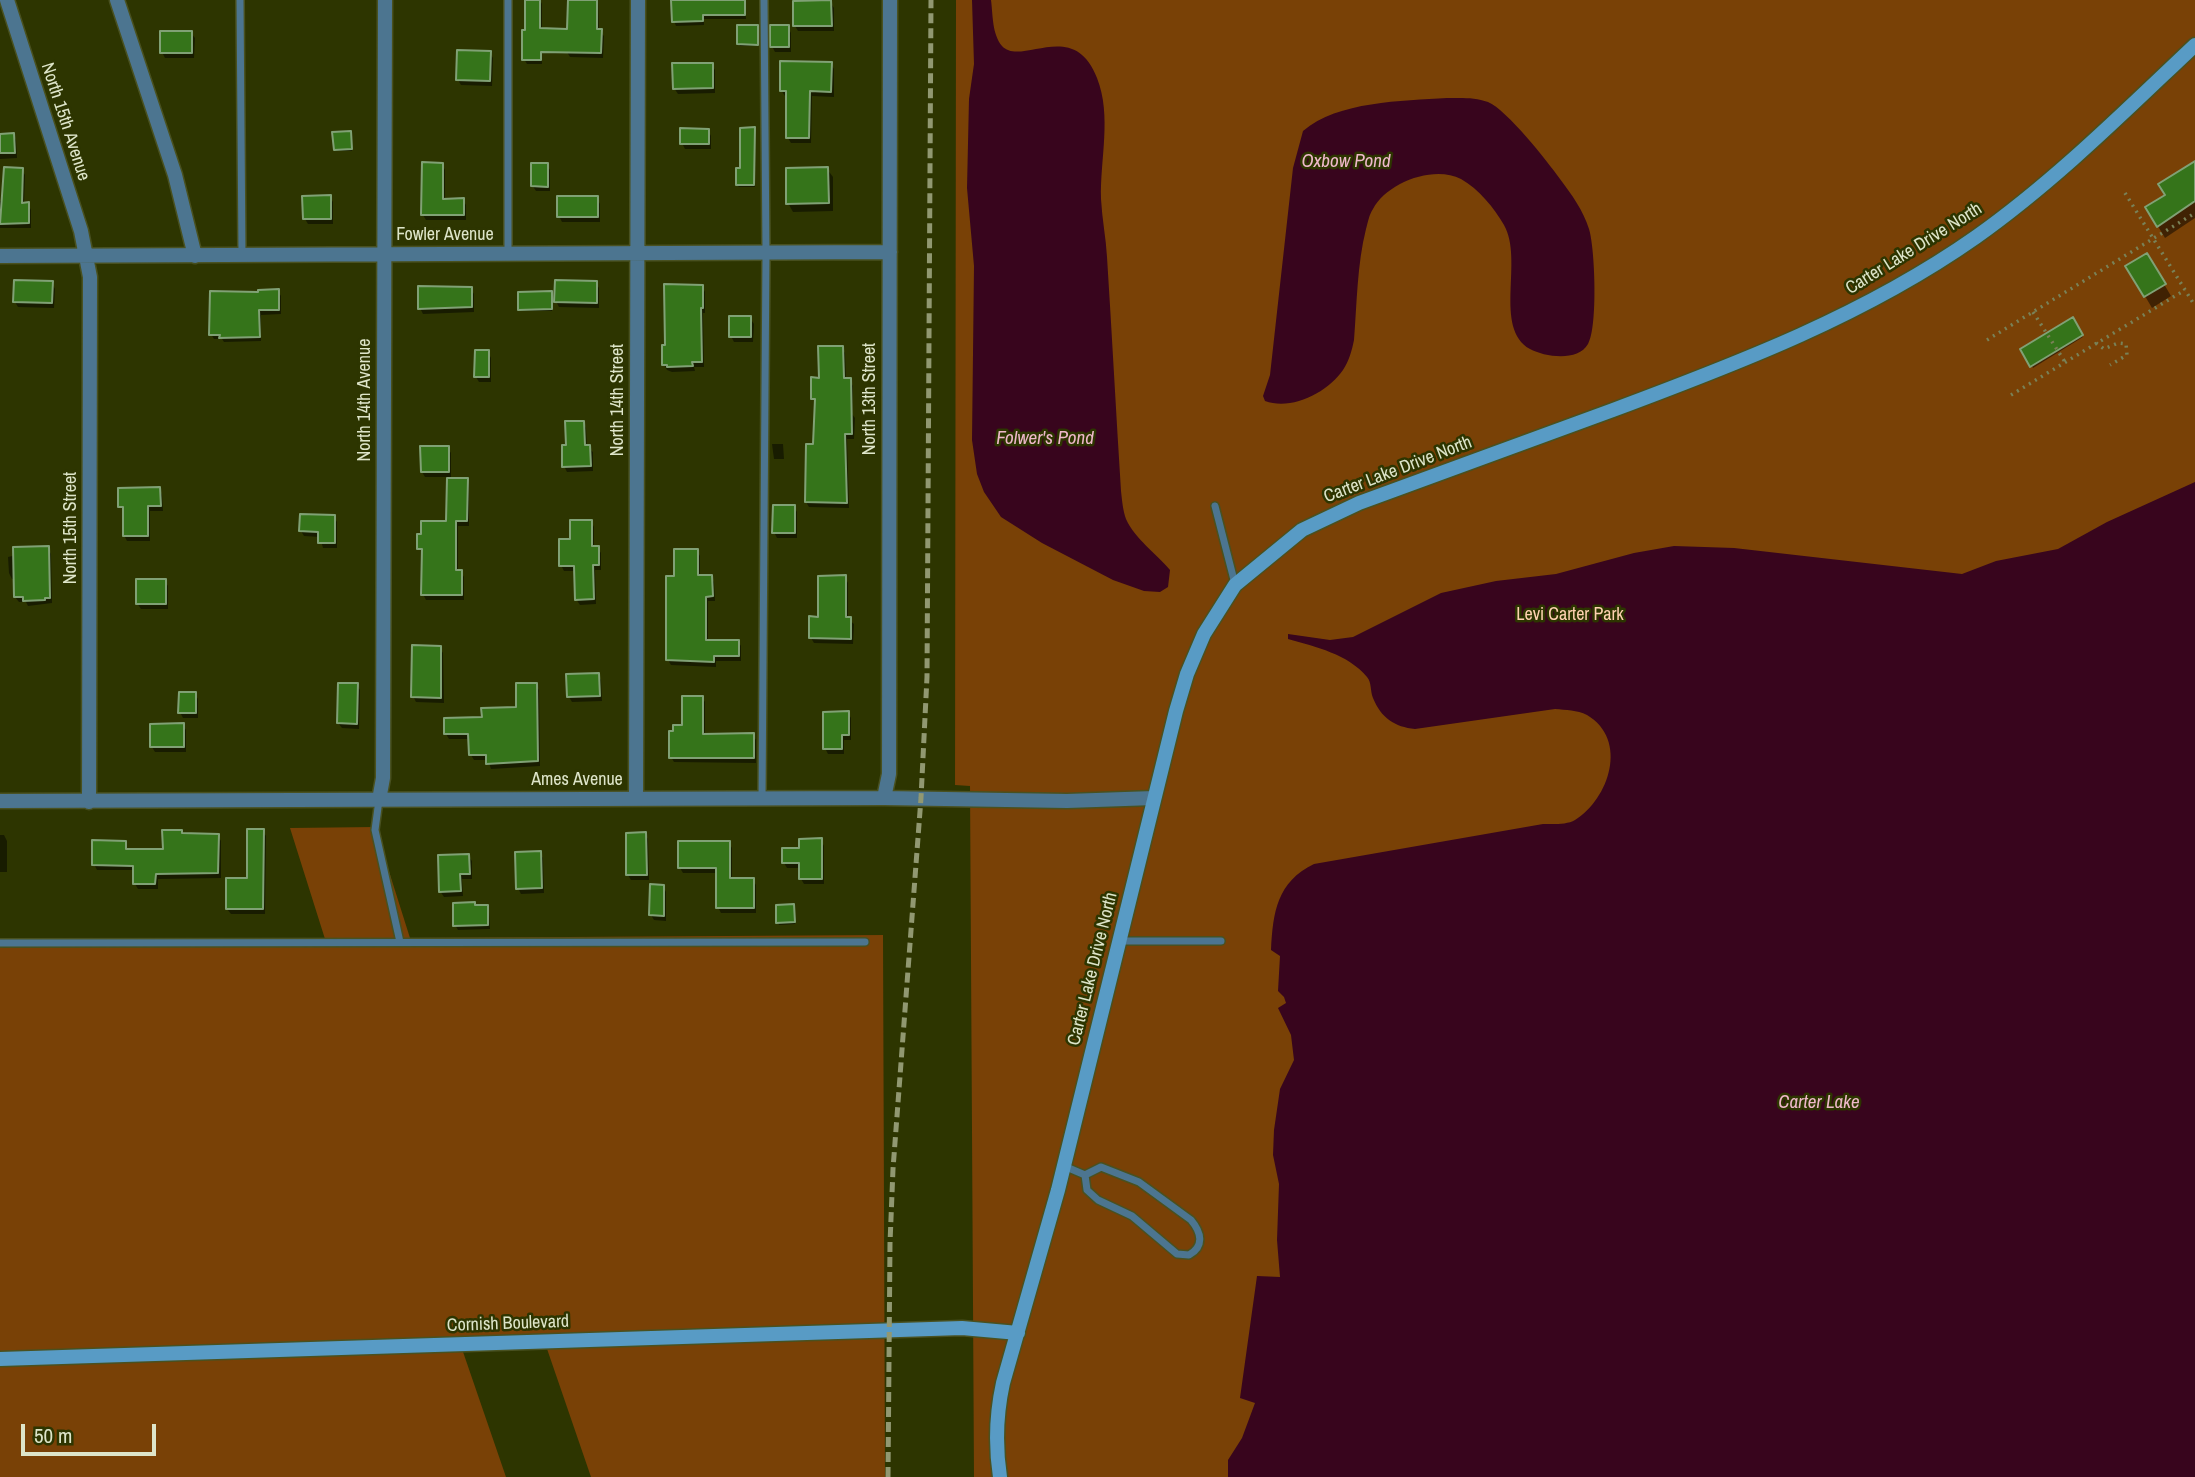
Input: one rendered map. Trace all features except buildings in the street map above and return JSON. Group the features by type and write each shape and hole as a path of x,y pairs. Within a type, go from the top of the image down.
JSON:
{"street":[{"name":"North 15th Avenue","path":"7,0 81,231 86,256"},
{"path":"117,0 175,175 195,256"},
{"name":"North 14th Avenue","path":"379,800 383,778 385,0"},
{"name":"North 14th Street","path":"636,799 638,0"},
{"name":"North 13th Street","path":"884,798 889,774 890,0"},
{"name":"Carter Lake Drive North","path":"1000,1477 996,1437 998,1408 1064,1166 1154,798 1187,674 1204,634 1235,585 1302,530 1359,503 1737,364 1819,327 1900,284 1974,238 2043,186 2195,45"},
{"name":"Fowler Avenue","path":"0,256 890,252"},
{"name":"North 15th Street","path":"86,256 90,277 89,802"},
{"name":"Ames Avenue","path":"0,801 884,798 1068,801 1154,798"},
{"name":"Cornish Boulevard","path":"0,1360 962,1328 1018,1334"}],"lane":[{"path":"240,0 242,255"},
{"path":"508,0 508,254"},
{"path":"762,799 766,253 764,0"},
{"path":"1215,506 1235,585"},
{"path":"379,800 375,831 400,942"},
{"path":"1120,941 1221,941"},
{"path":"0,943 865,942"},
{"path":"1064,1166 1085,1175 1101,1167 1139,1182 1191,1220 1198,1228 1201,1239 1199,1247 1189,1255 1177,1254 1132,1216 1092,1195 1087,1190 1085,1175"}],"path":[{"path":"2125,193 2195,306"},
{"path":"1987,340 2195,213"},
{"path":"2011,395 2185,290"},
{"path":"2033,312 2065,362"},
{"path":"2096,344 2104,349 2118,343 2126,344 2127,355 2110,365"}],"green space":[{"name":"Levi Carter Park","path":"956,0 2195,0 2195,964 1888,1477 974,1477 970,786 955,785"},
{"path":"375,827 410,938 883,935 885,1477 591,1477 545,1343 461,1346 506,1477 0,1477 0,941 325,939 290,828"}],"water":[{"name":"Folwer's Pond","path":"972,0 991,0 995,30 1002,46 1011,51 1048,47 1075,50 1087,60 1097,78 1105,122 1101,199 1122,498 1130,526 1170,570 1168,587 1160,592 1144,591 1113,580 1042,543 1001,517 984,492 977,474 972,440 974,266 967,188 969,99 974,64"},
{"name":"Oxbow Pond","path":"1447,98 1478,99 1496,107 1537,149 1580,209 1589,229 1594,269 1593,322 1588,344 1583,350 1569,356 1552,356 1530,349 1519,339 1513,326 1511,256 1504,225 1486,199 1461,179 1450,175 1425,175 1389,191 1370,214 1361,256 1354,340 1343,370 1328,386 1308,398 1286,403 1265,401 1263,396 1270,375 1293,168 1303,131 1317,121 1352,108"},
{"name":"Carter Lake","path":"2195,482 2195,1477 1228,1477 1228,1460 1242,1438 1255,1403 1240,1398 1257,1276 1280,1277 1277,1240 1279,1184 1273,1155 1274,1130 1280,1089 1294,1060 1291,1035 1278,1008 1286,1003 1278,991 1280,956 1271,950 1273,923 1279,900 1292,880 1314,864 1543,824 1572,822 1597,798 1610,769 1608,739 1600,726 1579,712 1555,709 1415,729 1401,726 1380,711 1373,698 1369,679 1351,662 1331,652 1288,639 1288,634 1330,640 1353,637 1441,593 1496,581 1556,574 1634,553 1674,546 1734,548 1962,574 1996,561 2058,549 2107,522"}],"railway":[{"path":"888,1477 893,1169 921,798 927,677 931,0"}]}
